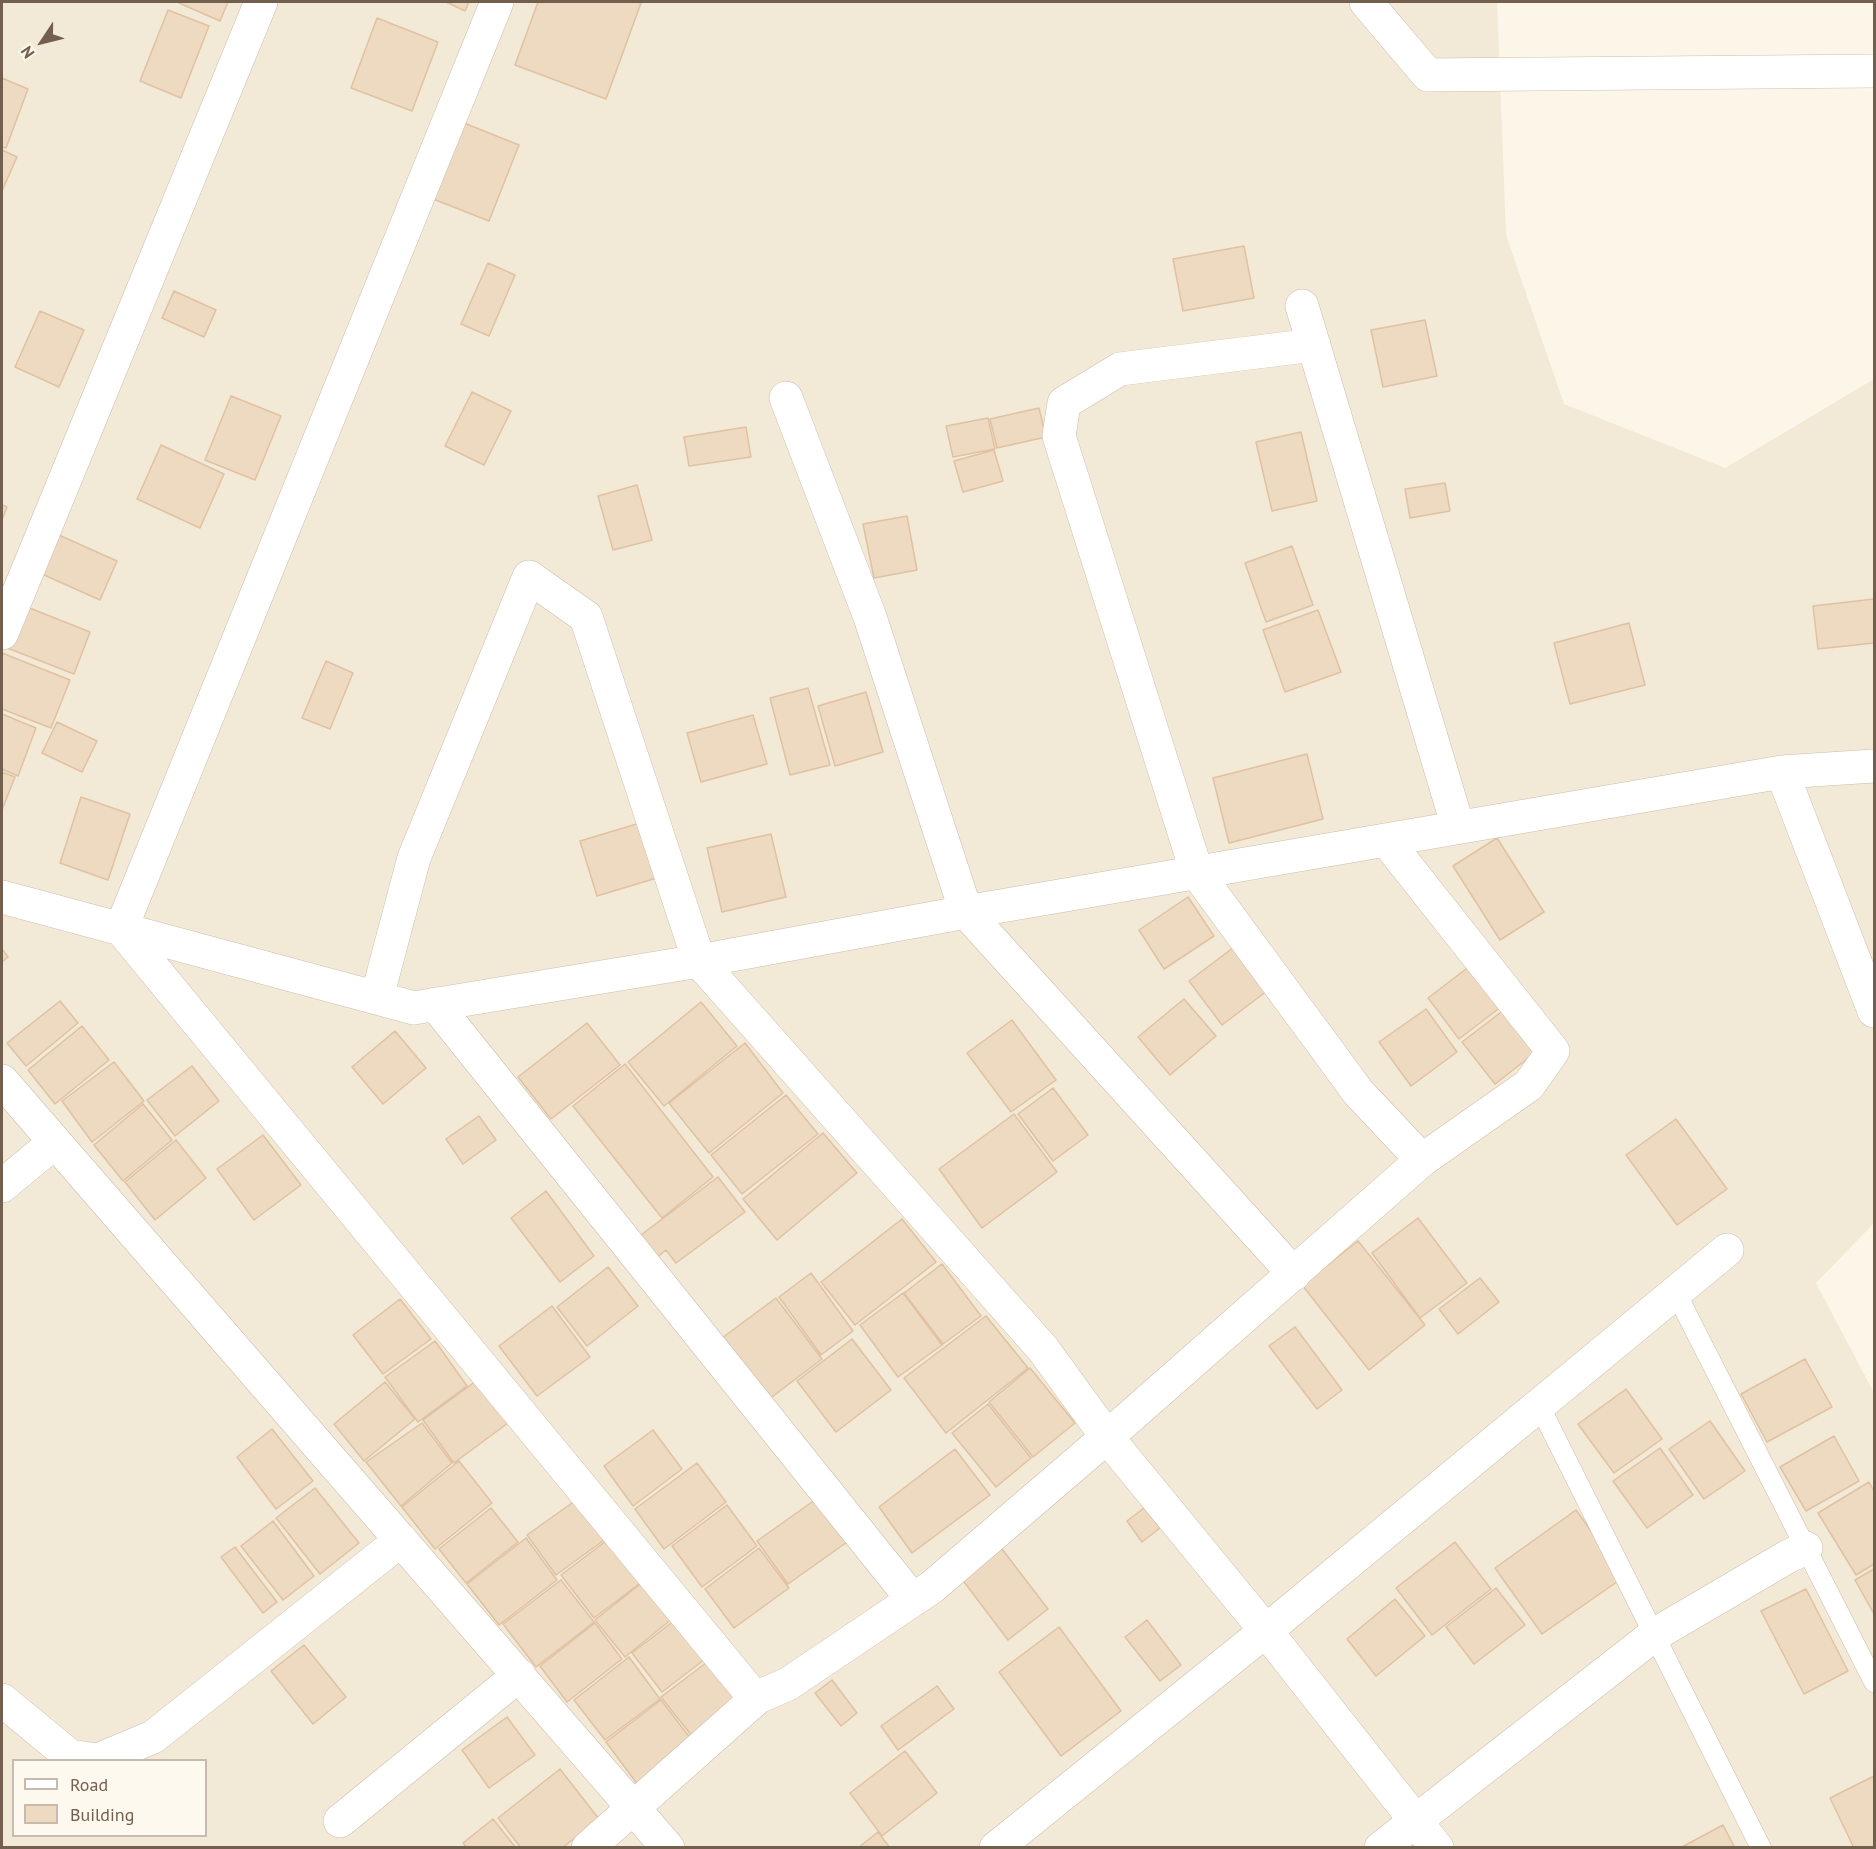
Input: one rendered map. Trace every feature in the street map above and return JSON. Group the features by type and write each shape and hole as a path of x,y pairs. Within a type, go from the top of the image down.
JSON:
{"street":[{"path":"2,633 261,2"},
{"path":"121,929 497,2"},
{"path":"1366,2 1428,75 1875,71"},
{"path":"1302,306 1458,827"},
{"path":"1314,345 1120,369 1064,403 1059,435 1197,873 1358,1092 1422,1160"},
{"path":"786,398 870,617 966,912 1294,1274"},
{"path":"376,997 414,858 529,577 586,617 699,961 1043,1348 1107,1437 1266,1630 1437,1848"},
{"path":"2,897 414,1008 699,961 966,912 1782,772 1875,766"},
{"path":"1782,772 1875,1011"},
{"path":"588,1848 758,1697 788,1684 932,1587 1107,1437 1422,1160 1529,1085 1554,1051 1386,840"},
{"path":"121,929 754,1697"},
{"path":"435,1004 913,1600"},
{"path":"2,1081 668,1848"},
{"path":"2,1186 55,1142"},
{"path":"996,1848 1266,1630 1727,1250"},
{"path":"102,1759 153,1737 401,1540"},
{"path":"1381,1848 1654,1635 1806,1548"},
{"path":"340,1821 519,1676"},
{"path":"2,1700 70,1756 86,1759"}],"lane":[{"path":"1676,1293 1875,1682"},
{"path":"1539,1405 1761,1848"}],"shaded area":[{"path":"2,2 1497,2 1506,235 1564,404 1725,468 1874,379 1874,1223 1816,1283 1874,1393 1874,1847 2,1848"}],"building":[{"path":"179,2 228,2 220,21"},
{"path":"446,2 469,2 465,11"},
{"path":"538,2 641,3 606,99 515,65"},
{"path":"168,10 209,26 181,98 140,81"},
{"path":"377,18 438,42 412,111 351,88"},
{"path":"2,78 28,89 6,148 2,147"},
{"path":"459,121 519,145 489,221 428,197"},
{"path":"2,150 17,157 2,191"},
{"path":"1244,246 1254,298 1183,311 1173,259"},
{"path":"488,263 515,275 489,336 461,324"},
{"path":"174,291 216,310 204,337 162,318"},
{"path":"40,311 84,330 59,387 15,367"},
{"path":"1425,320 1437,376 1383,387 1371,330"},
{"path":"472,392 511,411 484,465 445,446"},
{"path":"231,396 281,416 255,480 205,460"},
{"path":"1039,408 1046,437 997,448 990,419"},
{"path":"988,418 995,449 953,457 946,426"},
{"path":"746,427 751,457 689,466 684,437"},
{"path":"1301,432 1317,501 1272,511 1256,442"},
{"path":"161,445 224,474 200,528 137,499"},
{"path":"994,450 1003,481 963,492 954,461"},
{"path":"1445,483 1450,511 1410,518 1405,489"},
{"path":"637,485 652,540 613,550 598,496"},
{"path":"2,505 7,507 2,520"},
{"path":"907,516 917,570 874,578 863,524"},
{"path":"50,531 117,561 100,600 33,570"},
{"path":"1292,546 1313,605 1266,622 1245,563"},
{"path":"1874,599 1874,643 1818,649 1813,606"},
{"path":"17,603 90,632 74,674 2,646"},
{"path":"1318,610 1341,672 1285,692 1263,630"},
{"path":"1629,623 1645,685 1570,704 1554,643"},
{"path":"2,653 70,680 51,728 2,709"},
{"path":"326,661 353,673 330,729 302,718"},
{"path":"808,688 830,765 790,775 770,698"},
{"path":"866,692 883,752 835,766 818,706"},
{"path":"2,714 36,728 18,776 2,769"},
{"path":"753,715 767,764 701,782 687,733"},
{"path":"57,722 97,741 82,772 42,753"},
{"path":"1307,754 1323,819 1229,843 1213,778"},
{"path":"2,772 15,777 2,810"},
{"path":"81,797 130,814 108,880 60,863"},
{"path":"653,819 670,874 597,896 580,841"},
{"path":"771,834 786,897 722,912 707,848"},
{"path":"1497,838 1544,912 1500,940 1453,866"},
{"path":"1188,897 1214,936 1164,969 1139,930"},
{"path":"1238,944 1271,988 1222,1025 1189,981"},
{"path":"2,949 8,957 2,962"},
{"path":"1479,959 1510,1000 1459,1039 1428,998"},
{"path":"1184,999 1216,1036 1170,1075 1138,1037"},
{"path":"60,1001 78,1023 26,1066 7,1043"},
{"path":"701,1002 737,1046 664,1106 628,1062"},
{"path":"1513,1003 1545,1045 1495,1084 1462,1042"},
{"path":"1426,1009 1457,1052 1411,1086 1379,1042"},
{"path":"1012,1020 1056,1080 1011,1112 967,1053"},
{"path":"587,1023 620,1065 551,1119 518,1077"},
{"path":"82,1026 109,1060 55,1104 28,1070"},
{"path":"395,1031 426,1068 383,1104 352,1067"},
{"path":"745,1043 783,1093 709,1153 669,1103"},
{"path":"114,1062 144,1101 92,1142 62,1101"},
{"path":"625,1064 713,1177 662,1218 573,1106"},
{"path":"192,1066 219,1101 175,1136 147,1100"},
{"path":"1053,1088 1088,1135 1053,1161 1018,1114"},
{"path":"786,1095 818,1134 742,1194 711,1155"},
{"path":"143,1104 172,1140 123,1181 94,1145"},
{"path":"1014,1114 1057,1172 982,1228 939,1169"},
{"path":"479,1116 496,1140 463,1164 446,1139"},
{"path":"1676,1119 1727,1189 1677,1225 1626,1155"},
{"path":"823,1133 857,1173 777,1240 743,1199"},
{"path":"263,1135 301,1185 254,1220 217,1169"},
{"path":"176,1140 206,1178 155,1220 125,1182"},
{"path":"718,1177 745,1212 676,1263 666,1250 654,1260 637,1238"},
{"path":"546,1191 594,1256 560,1282 511,1218"},
{"path":"1418,1218 1467,1283 1420,1318 1372,1253"},
{"path":"902,1219 936,1262 855,1325 821,1282"},
{"path":"1358,1241 1425,1325 1369,1370 1302,1285"},
{"path":"942,1264 981,1316 943,1344 904,1293"},
{"path":"608,1267 638,1306 587,1346 557,1307"},
{"path":"811,1273 853,1331 821,1355 779,1297"},
{"path":"1480,1278 1499,1302 1458,1334 1439,1309"},
{"path":"903,1293 942,1345 898,1377 860,1325"},
{"path":"776,1298 822,1359 768,1400 722,1338"},
{"path":"400,1299 431,1339 383,1374 353,1335"},
{"path":"552,1306 590,1357 537,1396 499,1346"},
{"path":"986,1316 1028,1368 946,1433 904,1378"},
{"path":"1295,1327 1342,1390 1317,1409 1269,1346"},
{"path":"852,1339 891,1390 836,1432 797,1381"},
{"path":"435,1341 467,1386 418,1422 385,1377"},
{"path":"1805,1359 1832,1407 1767,1442 1741,1394"},
{"path":"1030,1368 1075,1423 1033,1457 989,1402"},
{"path":"476,1381 508,1423 454,1463 423,1420"},
{"path":"385,1382 415,1419 364,1461 334,1424"},
{"path":"1626,1389 1662,1439 1614,1473 1578,1424"},
{"path":"988,1404 1031,1458 996,1487 952,1433"},
{"path":"1710,1421 1745,1471 1704,1499 1669,1449"},
{"path":"422,1423 452,1463 401,1506 366,1462"},
{"path":"272,1429 313,1481 276,1509 237,1457"},
{"path":"653,1430 682,1469 633,1506 604,1466"},
{"path":"1834,1436 1859,1481 1806,1511 1780,1467"},
{"path":"1660,1448 1693,1495 1647,1528 1613,1481"},
{"path":"955,1449 990,1495 912,1553 879,1507"},
{"path":"459,1461 492,1503 435,1549 402,1507"},
{"path":"697,1463 726,1502 664,1549 635,1509"},
{"path":"1869,1482 1874,1491 1874,1564 1856,1575 1818,1513"},
{"path":"315,1488 359,1543 320,1574 276,1518"},
{"path":"586,1493 615,1532 556,1575 527,1535"},
{"path":"819,1497 850,1540 788,1584 757,1541"},
{"path":"727,1505 757,1546 702,1587 672,1546"},
{"path":"491,1508 518,1542 466,1583 439,1549"},
{"path":"1144,1508 1160,1528 1142,1542 1127,1521"},
{"path":"1576,1510 1624,1577 1542,1634 1495,1568"},
{"path":"273,1521 314,1576 283,1600 241,1546"},
{"path":"614,1535 647,1578 594,1618 561,1575"},
{"path":"992,1536 1048,1609 1008,1640 952,1566"},
{"path":"526,1538 557,1580 499,1625 467,1584"},
{"path":"1455,1542 1491,1589 1432,1635 1396,1588"},
{"path":"235,1547 277,1602 263,1613 221,1557"},
{"path":"759,1548 789,1588 734,1628 705,1589"},
{"path":"1874,1569 1874,1614 1855,1580"},
{"path":"561,1580 594,1622 536,1667 503,1624"},
{"path":"644,1581 673,1618 625,1657 595,1620"},
{"path":"1496,1588 1525,1625 1474,1664 1446,1627"},
{"path":"1806,1589 1848,1671 1804,1694 1761,1611"},
{"path":"1395,1599 1425,1636 1376,1676 1347,1639"},
{"path":"683,1614 713,1653 662,1692 632,1653"},
{"path":"1147,1620 1181,1665 1160,1681 1125,1637"},
{"path":"595,1623 622,1659 567,1702 540,1666"},
{"path":"1059,1627 1121,1711 1061,1756 999,1672"},
{"path":"304,1645 346,1697 313,1724 271,1671"},
{"path":"719,1653 754,1697 696,1741 661,1697"},
{"path":"629,1657 660,1699 605,1740 574,1700"},
{"path":"832,1680 857,1713 841,1726 815,1693"},
{"path":"937,1686 954,1709 898,1750 881,1726"},
{"path":"661,1700 697,1747 641,1789 606,1742"},
{"path":"507,1717 535,1755 489,1788 462,1750"},
{"path":"905,1751 937,1793 882,1836 850,1793"},
{"path":"560,1769 599,1819 562,1848 521,1848 498,1818"},
{"path":"1874,1776 1874,1848 1854,1848 1830,1798"},
{"path":"493,1819 516,1848 467,1848 463,1843"},
{"path":"1723,1825 1735,1848 1680,1848"},
{"path":"878,1832 890,1848 858,1848"}]}
